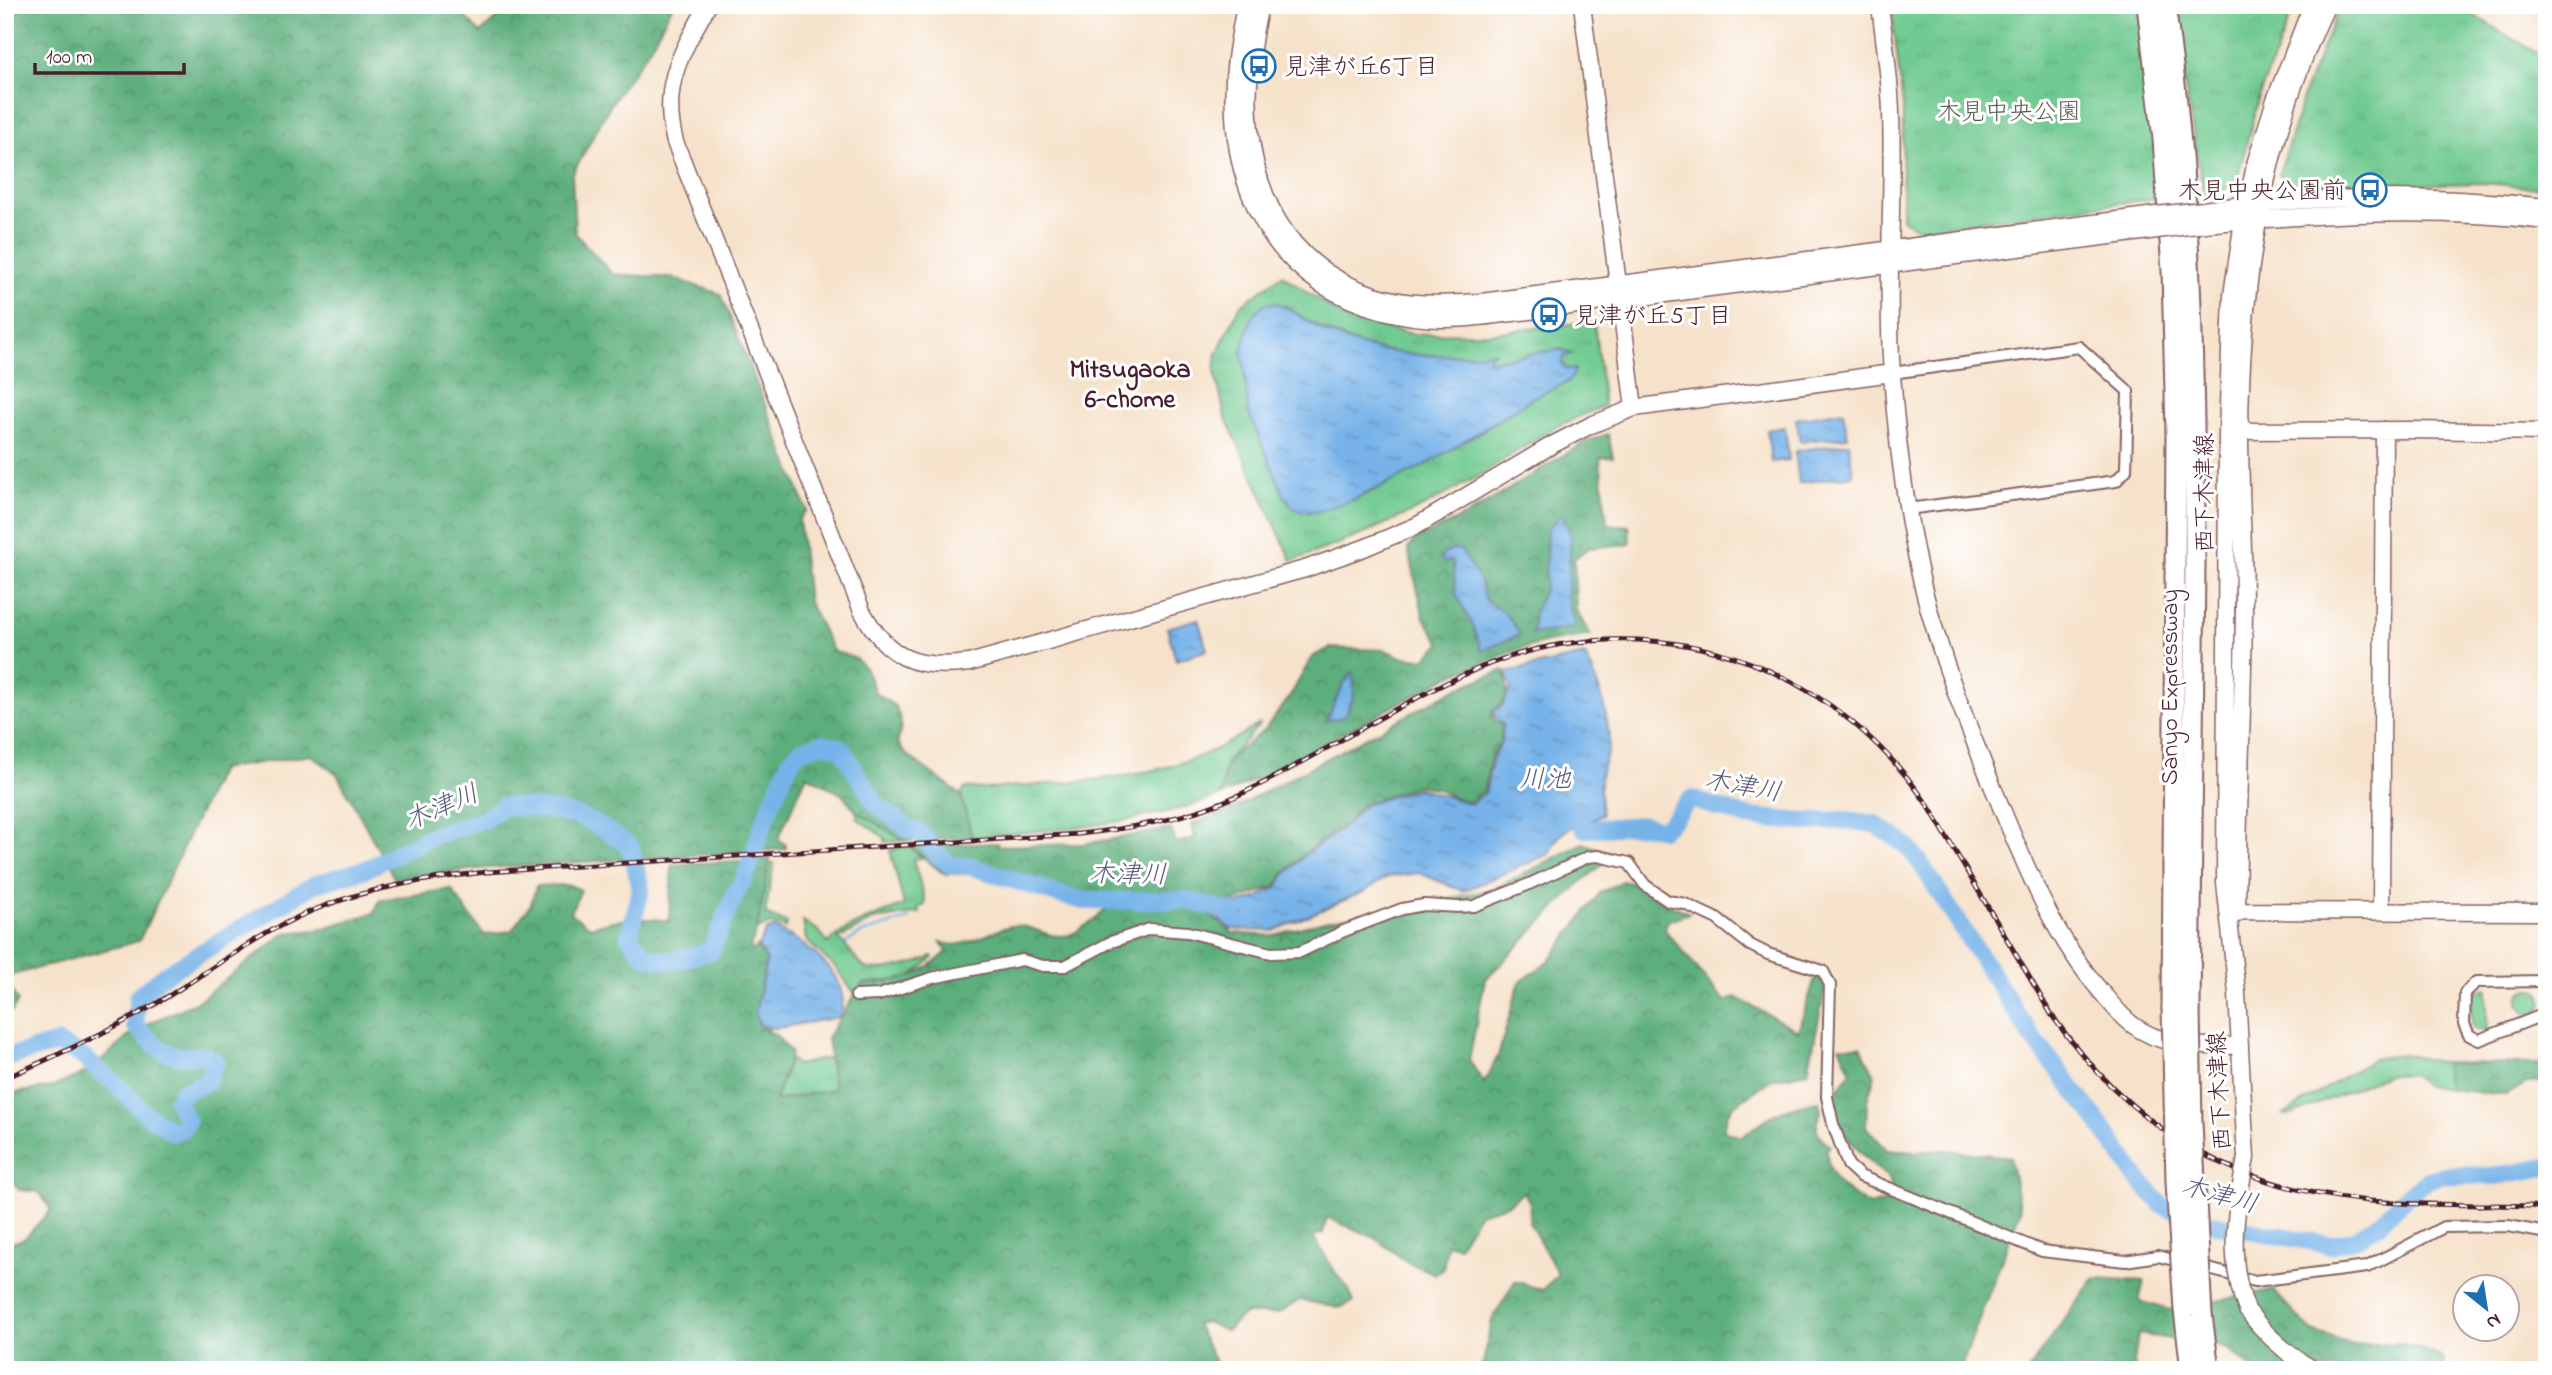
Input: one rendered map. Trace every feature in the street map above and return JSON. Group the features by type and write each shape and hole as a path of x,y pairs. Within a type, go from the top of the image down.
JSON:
{"highway":[{"name":"Sanyo Expressway","path":"2147,5 2163,139 2173,285 2181,1009 2193,1149 2193,1312 2190,1370"},
{"name":"Sanyo Expressway","path":"2165,5 2191,270 2195,434 2194,753 2181,1009"},
{"name":"Sanyo Expressway","path":"2193,1312 2209,1370"}],"street":[{"path":"708,5 674,68 669,108 675,142 862,611 880,638 897,653 916,663 939,667 969,663 1305,569 1418,525 1552,445 1591,425 1634,408 2079,347 2128,391 2126,470 2116,481 1908,509"},
{"path":"1245,5 1234,76 1233,115 1245,186 1275,239 1293,260 1320,283 1348,298 1382,310 1415,317 1448,319 1620,300 1891,265 2157,222"},
{"path":"1260,5 1252,53 1247,116 1258,178 1286,233 1302,251 1326,272 1385,298 1427,303 1481,302 1891,248 2399,198 2490,201 2547,207"},
{"path":"1582,5 1634,408"},
{"path":"1880,5 1891,110 1892,373 1908,509 1924,589 1943,652 1974,740 2035,890 2064,942 2097,987 2118,1012 2140,1030 2164,1041 2204,1047 2240,1045"},
{"name":"西下木津線","path":"2312,5 2275,100 2256,161 2234,431 2244,604 2233,911 2246,1158 2236,1215 2233,1258 2238,1288 2247,1310 2264,1333 2283,1350 2314,1370"},
{"name":"西下木津線","path":"2252,212 2309,45 2327,5"},
{"path":"2252,212 2491,214 2547,220"},
{"path":"2381,909 2384,430"},
{"path":"2234,431 2547,432"},
{"path":"856,996 879,995 932,978 1022,960 1065,966 1111,942 1150,929 1188,932 1270,953 1300,952 1344,931 1402,909 1424,905 1474,906 1527,886 1588,857 1598,856 1629,863 1645,886 1668,901 1685,904 1717,919 1750,945 1768,954 1823,971 1830,985 1827,1097 1833,1124 1848,1165 1860,1176 2042,1251 2125,1261 2158,1256 2255,1281 2367,1267 2444,1227 2508,1226 2547,1233"},
{"path":"2233,911 2381,909 2547,912"},
{"path":"2547,981 2476,982 2465,993 2464,1024 2469,1035 2479,1040 2547,1012"}],"green space":[{"path":"5,5 454,5 480,33 511,5 673,5 648,51 611,104 572,175 575,233 612,274 673,278 721,294 807,510 799,519 808,601 833,651 855,658 866,669 875,692 896,707 901,724 898,743 902,749 961,795 972,837 905,841 856,811 843,795 807,775 778,839 786,845 786,849 488,868 394,878 337,774 311,755 220,769 139,941 5,977"},
{"name":"木見中央公園","path":"1891,5 2138,5 2156,135 2160,198 1918,229 1902,219 1903,106"},
{"path":"2171,5 2295,5 2260,93 2237,180 2224,191 2204,195"},
{"path":"2341,5 2456,5 2547,59 2547,189 2484,183 2289,187 2279,174 2308,82"},
{"path":"1282,275 1348,320 1413,334 1493,333 1594,321 1604,406 1555,427 1425,506 1356,537 1292,561 1225,416 1215,372 1217,353 1240,306","holes":["1284,305 1309,321 1358,344 1409,355 1493,352 1488,356 1489,361 1561,349 1568,354 1562,360 1566,369 1574,369 1568,382 1536,396 1474,436 1385,485 1355,499 1292,507 1285,497 1248,412 1244,362"]},
{"path":"1608,434 1613,457 1600,458 1607,524 1629,526 1630,544 1588,548 1574,559 1576,610 1590,635 1517,650 1452,675 1262,777 1220,796 1227,761 1265,729 1289,698 1312,657 1330,648 1385,650 1401,657 1424,659 1441,644 1424,618 1408,549 1413,541 1467,515 1585,442","holes":["1453,561 1475,575 1484,599 1508,619 1512,639 1482,651 1474,628 1456,594","1352,673 1354,695 1345,716 1327,720 1344,683"]},
{"path":"1504,670 1507,694 1492,712 1495,720 1502,725 1501,741 1491,757 1484,791 1470,802 1452,797 1438,789 1419,785 1361,805 1348,822 1286,871 1275,887 1229,903 1208,898 1206,912 1233,933 1271,936 1324,921 1492,890 1583,843 1611,853 1485,980 1469,1060 1484,1083 1498,1056 1519,983 1549,961 1600,893 1622,881 1636,884 1659,900 1689,913 1667,921 1665,930 1725,1002 1736,997 1798,1031 1816,975 1826,983 1808,1072 1772,1079 1733,1106 1727,1115 1724,1131 1742,1137 1777,1113 1819,1101 1821,1112 1817,1130 1830,1146 1826,1151 1835,1179 1845,1190 1870,1206 1893,1199 1890,1179 1853,1144 1844,1133 1834,1111 1837,1093 1851,1072 1839,1046 1860,1046 1875,1075 1867,1101 1866,1127 1887,1150 1946,1150 2010,1157 2020,1211 1960,1370 1477,1370 1483,1363 1492,1320 1515,1281 1543,1290 1558,1274 1529,1222 1530,1203 1524,1192 1507,1205 1479,1213 1459,1246 1447,1244 1443,1270 1434,1274 1409,1263 1371,1237 1327,1217 1323,1233 1313,1236 1354,1302 1339,1308 1300,1300 1277,1314 1244,1314 1226,1331 1206,1322 1196,1324 1219,1370 5,1370 5,1245 24,1239 51,1210 39,1192 19,1190 5,1170 5,1094 53,1087 91,1070 136,1029 197,1002 285,933 317,930 374,913 380,900 451,889 484,935 511,931 531,904 536,886 570,885 581,890 570,913 590,927 630,919 669,921 672,865 770,859 757,929 750,948 753,951 757,947 766,960 755,1014 760,1028 769,1029 791,1053 775,1101 834,1089 827,1038 862,984 917,974 947,952 940,941 955,945 1015,926 1053,935 1069,935 1110,907 1090,897 1043,886 993,868 978,874 944,874 909,846 1083,844 1171,829 1176,843 1195,838 1192,824 1231,810 1458,688"},
{"path":"1261,723 1227,761 1220,796 1128,820 1067,829 972,837 961,795 965,788 985,789 1072,782 1160,769 1214,750"},
{"path":"856,811 905,841 885,842 885,838 858,819"},
{"path":"909,846 922,858 913,859 925,900 925,905 917,908 920,913 873,920 838,939 860,964 870,969 898,967 932,956 933,958 909,978 862,984 855,994 835,967 806,940 803,921 819,931 828,943 854,925 904,905 890,850"},
{"path":"774,863 765,914 787,923 786,928 770,924 757,929 769,864"},
{"path":"5,981 18,1001 12,1012 5,1014"},
{"path":"2487,988 2487,1030 2476,1030 2472,1026 2471,998 2476,991"},
{"path":"2531,989 2540,992 2543,1001 2540,1010 2531,1013 2522,1010 2519,1001 2522,992"},
{"path":"2403,1054 2444,1063 2448,1089 2425,1085 2410,1074 2387,1075 2294,1114 2283,1115 2373,1059"},
{"path":"829,1058 834,1089 775,1101 790,1059 797,1065"},
{"path":"2444,1063 2547,1064 2547,1081 2527,1083 2506,1095 2448,1089"},
{"path":"2094,1278 2144,1281 2139,1301 2170,1310 2273,1290 2310,1330 2352,1345 2403,1343 2442,1357 2445,1369 2254,1370 2227,1348 2138,1334 2134,1362 2136,1370 2028,1370"}],"water":[{"path":"1275,303 1326,332 1367,347 1431,355 1495,352 1488,356 1490,361 1561,349 1572,354 1564,356 1562,363 1566,369 1575,369 1568,382 1536,396 1424,466 1355,499 1316,512 1302,512 1292,507 1285,497 1248,412 1241,354 1250,322 1257,310 1265,304"},
{"path":"1843,411 1848,437 1800,441 1796,419"},
{"path":"1785,427 1789,460 1771,462 1767,430"},
{"path":"1849,443 1853,475 1799,483 1795,451"},
{"path":"1563,516 1571,537 1567,597 1575,627 1532,634 1534,613 1545,587 1547,530"},
{"path":"1452,549 1461,550 1481,583 1484,599 1505,613 1520,634 1482,651 1474,628 1456,594 1453,561 1444,563 1440,557"},
{"path":"1198,619 1207,650 1176,660 1167,628"},
{"name":"川池","path":"1585,655 1599,688 1608,726 1608,750 1600,782 1602,815 1564,832 1549,854 1464,891 1419,873 1387,877 1363,892 1273,931 1231,929 1208,910 1211,901 1229,906 1254,899 1275,889 1306,854 1348,824 1364,805 1419,788 1471,804 1485,793 1493,758 1502,741 1503,725 1493,712 1502,706 1511,688 1506,672"},
{"path":"1353,672 1354,695 1345,716 1326,721 1344,683"},
{"path":"774,928 812,952 834,976 841,989 843,1003 839,1017 777,1028 761,1027 755,1013 767,960 758,946 767,930"}],"waterway":[{"name":"木津川","path":"5,1058 58,1043 79,1054 118,1086 146,1114 173,1132 181,1130 187,1121 177,1101 181,1093 207,1082 215,1062 200,1055 182,1056 170,1053 154,1043 135,1025 138,996 164,975 315,884 366,869 432,836 485,819 504,806 557,811 585,819 631,848 641,890 629,936 644,954 651,958 668,960 711,951 736,892 744,880 767,814 790,762 801,750 823,743 841,748 876,804 908,829 922,834 935,853 951,865 970,866 1084,901 1185,900 1232,912"},
{"name":"木津川","path":"1561,819 1577,818 1585,829 1643,825 1662,829 1691,799 1747,817 1803,822 1844,820 1875,824 1906,845 1921,864 2030,1034 2095,1117 2139,1180 2162,1205 2205,1222 2331,1245 2357,1238 2378,1225 2410,1193 2428,1180 2444,1175 2496,1176 2547,1167"},
{"path":"846,943 862,933 909,919"}],"railway":[{"path":"5,1078 128,1020 276,928 314,910 356,895 420,881 486,872 1079,834 1142,825 1203,809 1243,793 1417,698 1477,669 1543,648 1578,642 1648,641 1718,652 1751,663 1803,688 1851,721 1873,740 1912,783 1929,807 2051,1014 2081,1053 2113,1088 2147,1118 2184,1143 2223,1164 2265,1180 2311,1192 2383,1202 2547,1207"}],"place":[{"name":"見津が丘6丁目","path":"1259,66"},
{"name":"木見中央公園前","path":"2370,190"},
{"name":"見津が丘5丁目","path":"1549,315"}],"district":[{"name":"Mitsugaoka 6-chome","path":"1130,383"}]}
